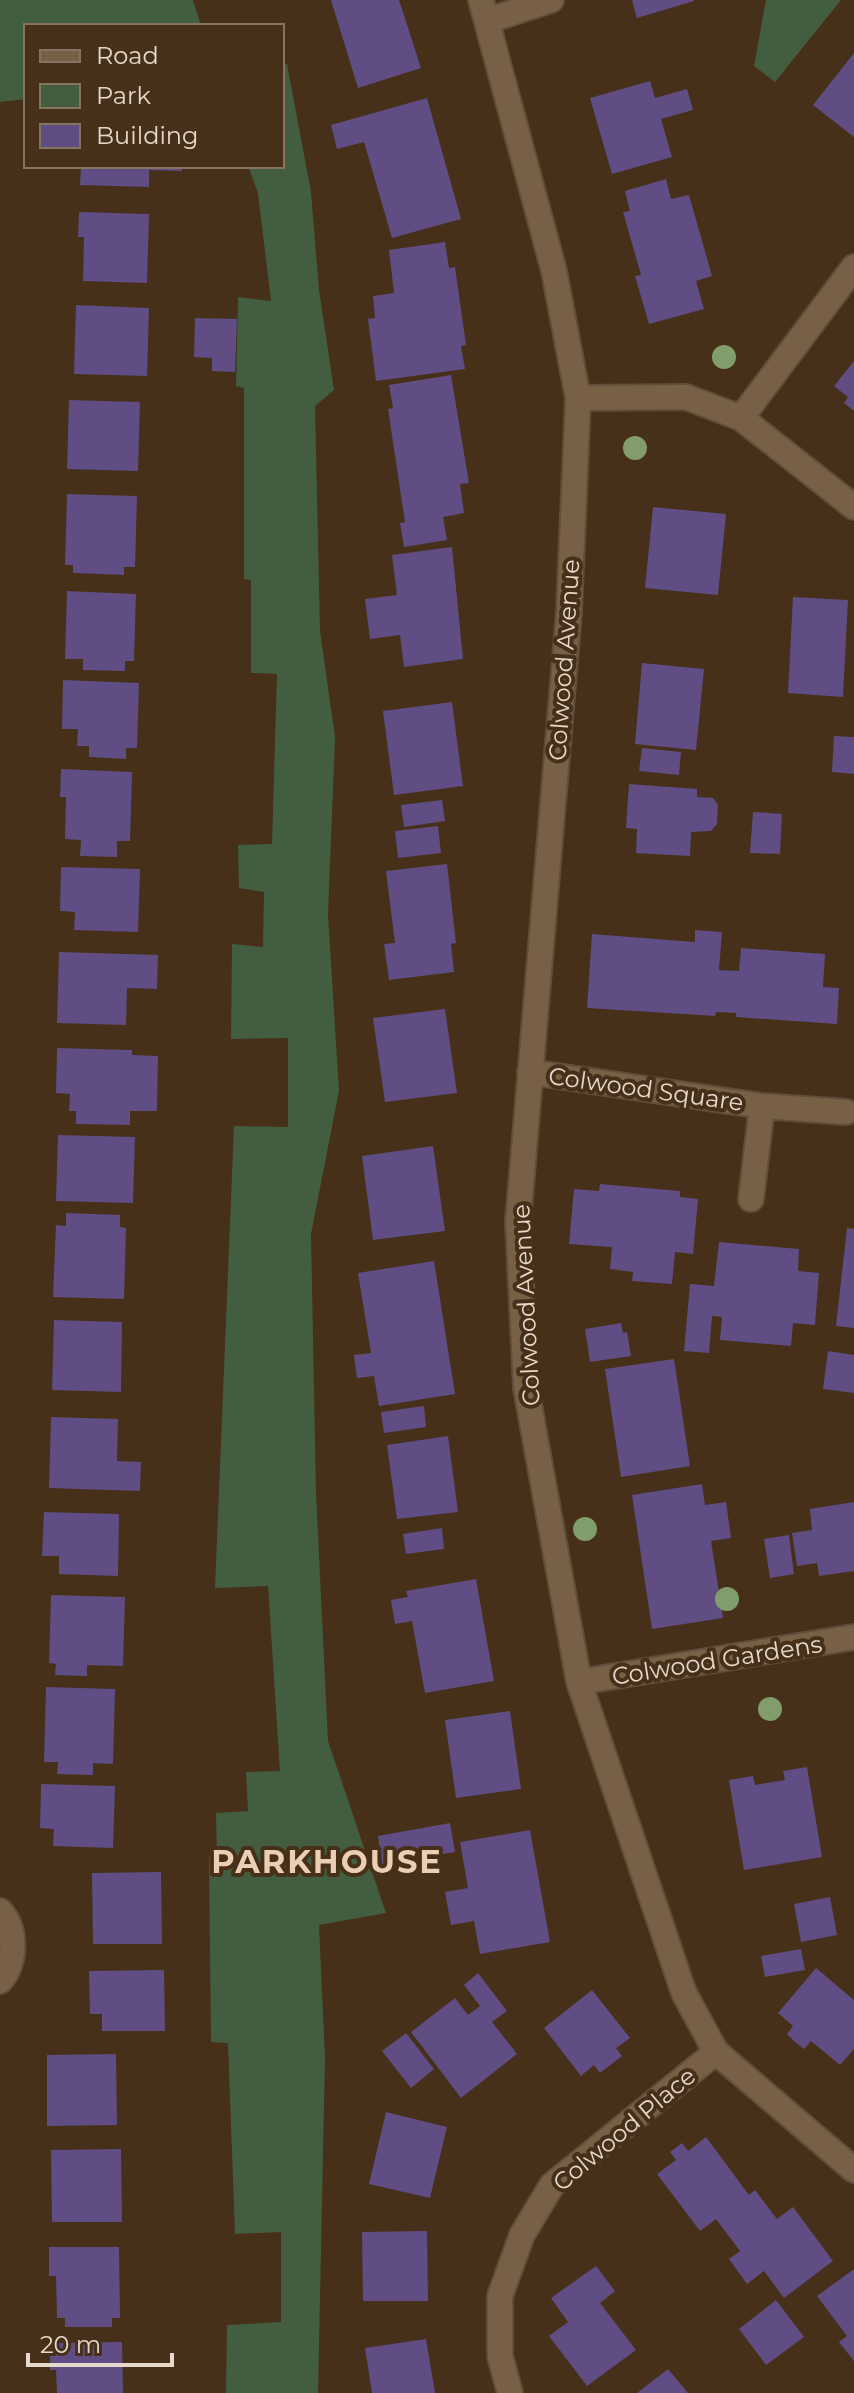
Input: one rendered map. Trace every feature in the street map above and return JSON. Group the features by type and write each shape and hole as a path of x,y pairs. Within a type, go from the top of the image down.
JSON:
{"street":[{"path":"484,11 551,0"},
{"name":"Colwood Avenue","path":"484,11 554,271 578,398 569,612 518,1221 526,1388 579,1682 684,1993 716,2052 854,2170"},
{"path":"741,418 854,267"},
{"path":"578,398 686,397 741,418 854,507"},
{"name":"Colwood Square","path":"530,1072 762,1106 846,1112"},
{"name":"Colwood Square","path":"751,1199 762,1106"},
{"name":"Colwood Gardens","path":"579,1682 854,1637"},
{"path":"0,1911 14,1943 8,1972 0,1981"},
{"name":"Colwood Place","path":"510,2393 500,2356 500,2296 522,2235 552,2185 716,2052"}],"green space":[{"path":"0,0 193,0 200,24 24,24 24,99 0,102"},
{"path":"766,0 841,0 775,82 754,66"},
{"path":"287,64 311,192 319,290 334,390 315,406 320,631 335,737 328,915 339,1091 311,1234 316,1494 328,1741 386,1913 319,1925 325,2058 318,2393 226,2393 227,2325 281,2322 281,2232 235,2234 228,2043 211,2042 209,1857 217,1854 216,1813 248,1811 246,1772 280,1771 268,1586 215,1588 234,1126 288,1127 288,1038 231,1039 232,944 263,947 264,892 239,888 238,845 272,844 277,674 251,673 251,580 244,579 244,388 236,386 238,297 271,301 258,193 249,168 284,168 284,65"}],"building":[{"path":"331,0 399,0 421,68 358,88"},
{"path":"632,0 694,0 694,1 637,18"},
{"path":"854,53 854,137 813,105"},
{"path":"650,81 655,98 687,89 693,110 661,119 672,157 612,174 590,98"},
{"path":"427,98 461,219 392,238 364,142 337,149 331,125"},
{"path":"81,168 182,168 182,171 149,170 149,187 80,185"},
{"path":"666,179 671,199 689,195 712,276 696,281 704,309 649,324 635,276 641,275 623,212 630,211 625,191"},
{"path":"79,212 149,214 147,283 83,281 84,237 78,237"},
{"path":"445,242 449,268 455,267 466,345 461,346 465,369 376,381 368,319 375,318 373,296 394,293 389,250"},
{"path":"76,305 149,308 147,376 74,374"},
{"path":"195,318 237,319 235,372 212,371 212,358 194,357"},
{"path":"854,361 854,411 844,403 848,397 834,386"},
{"path":"451,375 469,483 460,484 464,513 443,517 447,540 404,547 400,523 405,522 388,409 393,408 389,385"},
{"path":"69,400 140,402 138,471 67,469"},
{"path":"67,494 137,496 135,567 124,567 124,575 73,573 73,565 65,565"},
{"path":"653,507 726,514 718,595 645,588"},
{"path":"452,547 463,659 404,667 400,635 370,639 365,599 397,595 392,555"},
{"path":"67,591 136,594 134,661 125,661 125,671 83,670 83,659 65,659"},
{"path":"793,597 848,600 843,697 788,693"},
{"path":"642,663 704,669 696,750 635,744"},
{"path":"63,680 139,683 137,748 126,748 126,759 89,757 89,746 77,746 78,729 62,729"},
{"path":"452,702 463,786 394,795 383,711"},
{"path":"834,736 854,737 854,774 832,772"},
{"path":"642,748 681,752 679,775 639,771"},
{"path":"61,769 132,772 130,841 117,841 117,857 80,856 81,840 65,839 66,797 60,797"},
{"path":"629,784 697,789 697,797 713,798 718,805 717,824 711,831 691,832 690,856 636,853 637,829 626,828"},
{"path":"442,800 445,821 404,827 401,805"},
{"path":"753,812 782,814 780,854 750,853"},
{"path":"438,826 441,853 398,858 395,831"},
{"path":"447,864 456,943 451,944 454,972 389,980 384,944 395,943 386,871"},
{"path":"61,867 140,869 138,932 74,930 75,912 60,911"},
{"path":"695,930 722,932 719,970 739,971 741,948 825,954 823,987 839,988 837,1024 736,1017 736,1013 716,1012 715,1016 587,1008 592,934 695,942"},
{"path":"59,952 158,955 157,989 127,988 126,1025 57,1023"},
{"path":"445,1009 457,1093 385,1102 373,1018"},
{"path":"57,1048 132,1050 132,1055 158,1056 157,1111 130,1111 130,1125 76,1124 76,1111 69,1111 70,1094 56,1093"},
{"path":"58,1135 135,1137 133,1203 56,1201"},
{"path":"433,1146 445,1231 373,1240 362,1156"},
{"path":"600,1184 680,1191 680,1197 698,1199 693,1254 675,1252 672,1284 632,1281 633,1272 610,1269 612,1247 569,1244 574,1189 599,1191"},
{"path":"66,1213 120,1215 120,1227 126,1228 124,1299 53,1297 56,1225 66,1226"},
{"path":"847,1228 854,1229 854,1328 836,1326"},
{"path":"719,1242 799,1249 798,1271 819,1273 815,1325 793,1323 791,1346 720,1340 722,1317 712,1316 709,1353 684,1351 690,1284 714,1286"},
{"path":"434,1261 455,1394 379,1406 374,1376 357,1378 354,1355 371,1353 358,1273"},
{"path":"54,1320 122,1322 121,1392 52,1390"},
{"path":"621,1323 623,1333 627,1332 631,1356 590,1362 585,1329"},
{"path":"828,1351 854,1355 854,1393 823,1389"},
{"path":"674,1359 690,1466 621,1477 605,1369"},
{"path":"424,1406 426,1427 384,1433 381,1412"},
{"path":"51,1417 118,1419 117,1461 141,1462 140,1491 49,1488"},
{"path":"448,1436 458,1512 397,1519 387,1445"},
{"path":"702,1484 705,1505 726,1502 731,1538 711,1541 723,1618 652,1629 632,1495"},
{"path":"854,1502 854,1571 819,1576 817,1563 797,1566 792,1533 812,1530 810,1509"},
{"path":"44,1512 119,1514 118,1576 59,1574 59,1556 42,1556"},
{"path":"442,1528 444,1549 406,1554 403,1534"},
{"path":"789,1535 794,1574 770,1578 764,1539"},
{"path":"476,1579 494,1681 425,1693 412,1621 395,1624 391,1600 408,1597 406,1591"},
{"path":"51,1595 125,1597 123,1666 87,1665 87,1676 55,1675 56,1664 49,1663"},
{"path":"46,1687 115,1689 113,1764 93,1763 93,1775 57,1774 58,1762 44,1762"},
{"path":"510,1711 521,1789 456,1798 445,1720"},
{"path":"807,1767 822,1857 744,1870 729,1780 753,1776 755,1785 785,1780 783,1771"},
{"path":"41,1784 115,1786 113,1848 53,1846 54,1829 40,1828"},
{"path":"450,1823 455,1852 438,1855 439,1862 424,1864 422,1858 382,1864 378,1836"},
{"path":"530,1830 550,1942 480,1954 474,1921 451,1925 445,1892 468,1888 460,1842"},
{"path":"161,1872 162,1944 93,1944 92,1873"},
{"path":"830,1897 837,1935 801,1942 794,1904"},
{"path":"801,1949 805,1970 765,1977 761,1956"},
{"path":"816,1968 854,2000 854,2049 840,2065 811,2041 804,2049 795,2042 787,2034 793,2026 778,2013"},
{"path":"164,1970 165,2031 102,2031 102,2014 90,2014 89,1971"},
{"path":"478,1973 507,2011 492,2022 517,2054 461,2098 411,2032 455,1998 468,2015 480,2006 464,1985"},
{"path":"592,1990 630,2038 616,2048 622,2056 600,2073 594,2065 581,2076 544,2028"},
{"path":"406,2033 434,2069 411,2088 382,2051"},
{"path":"116,2054 117,2125 47,2126 47,2055"},
{"path":"386,2112 447,2127 430,2198 369,2184"},
{"path":"706,2137 749,2195 755,2190 777,2219 793,2207 833,2261 784,2298 764,2271 747,2284 729,2259 740,2251 716,2219 700,2231 657,2174 676,2160 670,2152 682,2143 688,2151"},
{"path":"121,2149 122,2222 52,2222 51,2150"},
{"path":"427,2231 428,2301 363,2301 362,2232"},
{"path":"49,2247 119,2247 120,2318 112,2318 112,2327 65,2327 65,2318 57,2318 56,2276 49,2276"},
{"path":"596,2266 615,2291 600,2303 636,2350 587,2386 549,2336 568,2322 551,2298"},
{"path":"854,2269 854,2361 839,2342 847,2336 817,2296"},
{"path":"776,2300 804,2337 766,2365 739,2329"},
{"path":"426,2339 435,2393 372,2393 365,2348"},
{"path":"122,2342 123,2393 57,2393 56,2370 50,2370 50,2343"},
{"path":"668,2369 688,2393 637,2393"}],"district":[{"name":"PARKHOUSE","path":"327,1861"}]}
